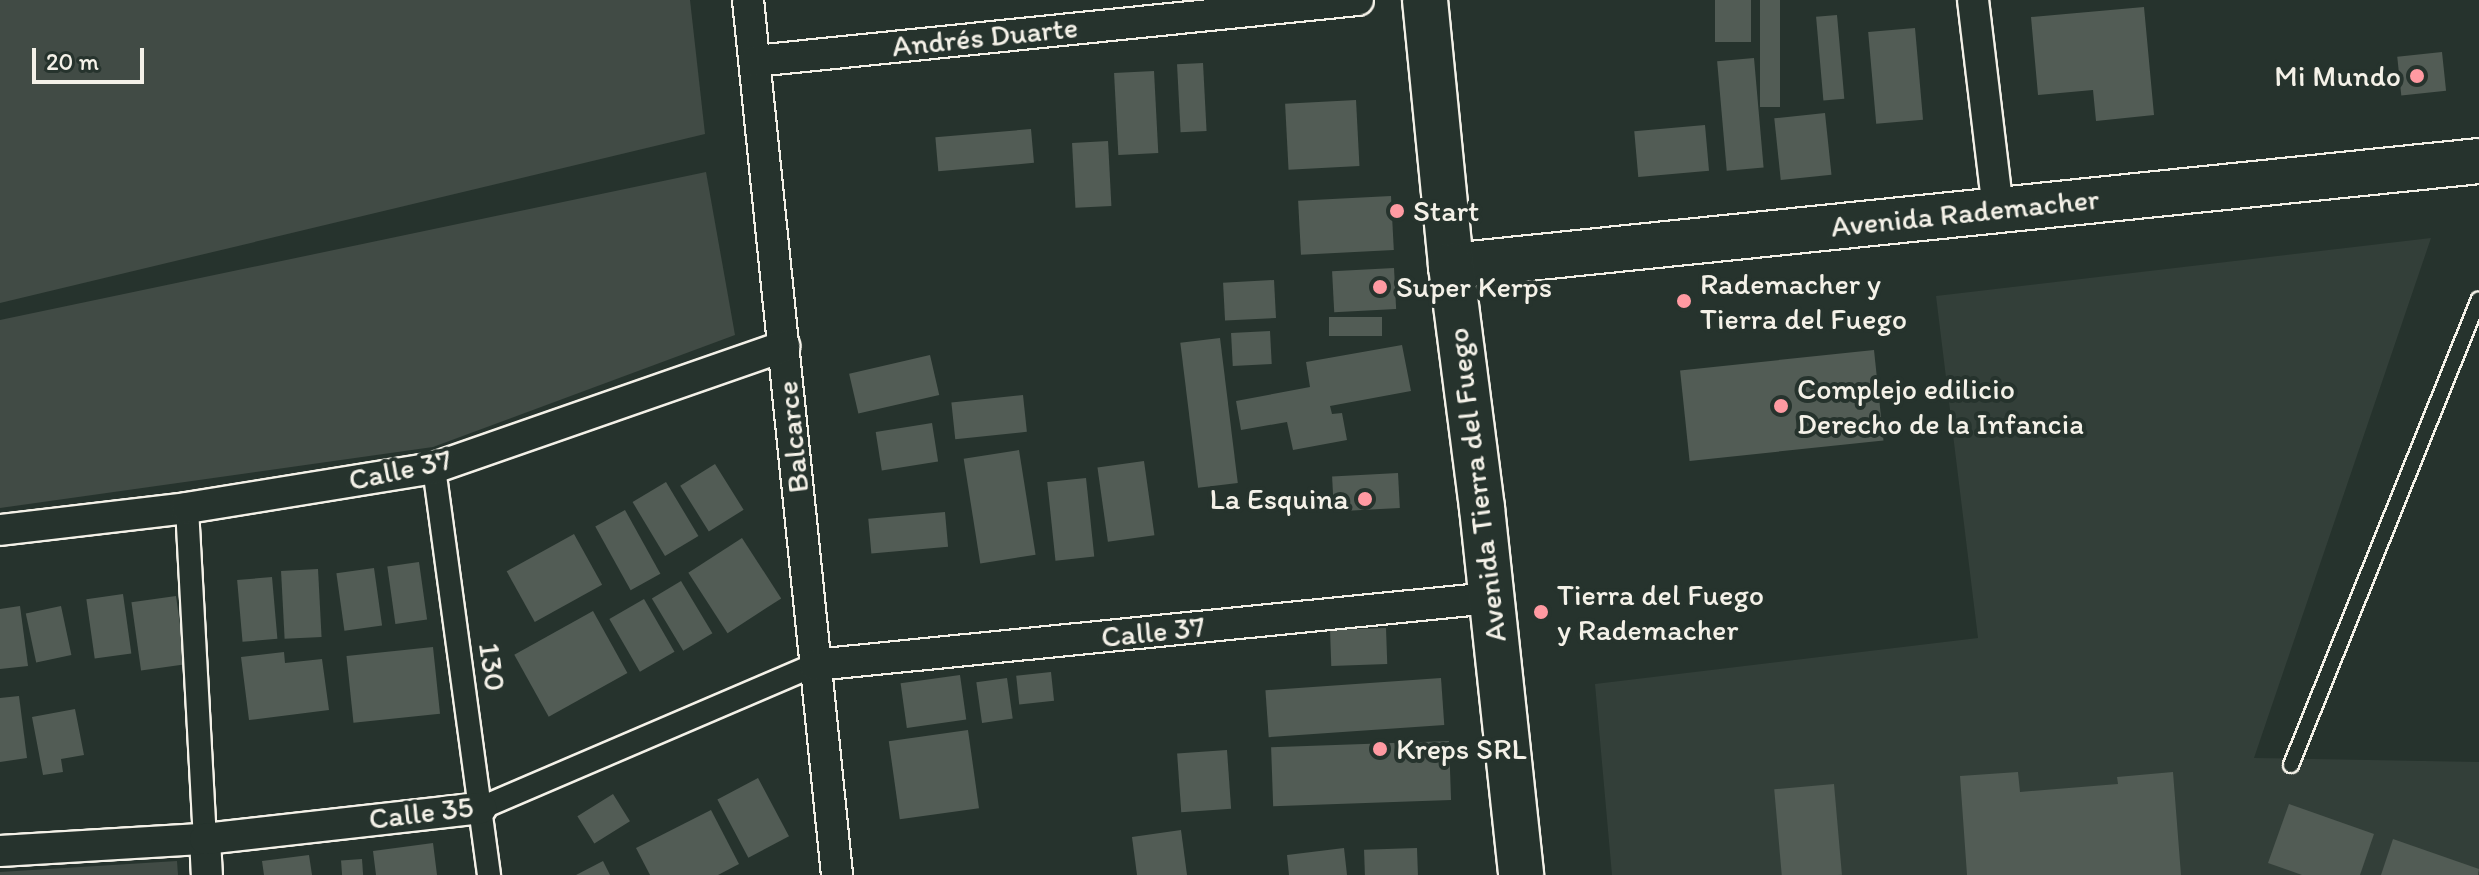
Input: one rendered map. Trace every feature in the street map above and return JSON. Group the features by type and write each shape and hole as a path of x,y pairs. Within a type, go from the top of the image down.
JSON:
{"main road":[{"name":"Avenida Tierra del Fuego","path":"1425,0 1451,266 1521,875"},
{"name":"Avenida Rademacher","path":"1451,266 2479,161"}],"street":[{"name":"Balcarce","path":"748,0 837,875"},
{"name":"Andrés Duarte","path":"755,61 1358,0"},
{"path":"1973,0 1998,209"},
{"name":"Calle 37","path":"0,530 187,508 434,468 784,346"},
{"name":"130","path":"434,468 489,875"},
{"path":"187,508 207,875"},
{"name":"Calle 37","path":"815,665 1491,598"},
{"name":"Calle 35","path":"0,851 205,839 481,808 815,665"}],"lane":[{"path":"2291,765 2479,299"}],"shaded area":[{"path":"0,0 690,0 705,134 0,303"},
{"path":"706,172 735,335 433,447 0,508 0,320"},
{"path":"2431,238 2254,758 2479,762 2479,875 1612,875 1595,684 1978,638 1936,296"},
{"path":"177,861 178,875 0,875 0,872"}],"building":[{"path":"1715,0 1751,0 1751,42 1715,42"},
{"path":"1760,0 1780,0 1780,107 1760,107"},
{"path":"2144,7 2154,115 2096,121 2093,90 2038,95 2031,17"},
{"path":"1837,15 1844,99 1823,101 1816,17"},
{"path":"1915,28 1923,120 1876,124 1868,32"},
{"path":"2442,52 2446,91 2401,95 2397,57"},
{"path":"1754,58 1764,168 1727,171 1717,61"},
{"path":"1203,63 1207,131 1181,132 1177,64"},
{"path":"1154,71 1158,153 1118,155 1114,73"},
{"path":"1356,100 1359,166 1289,170 1285,104"},
{"path":"1825,113 1831,175 1781,180 1774,118"},
{"path":"1705,125 1709,171 1638,177 1634,131"},
{"path":"1031,129 1034,163 938,171 935,137"},
{"path":"1108,141 1111,206 1075,208 1072,143"},
{"path":"1391,196 1394,250 1301,255 1298,201"},
{"path":"1394,268 1396,309 1334,312 1332,271"},
{"path":"1274,280 1276,318 1225,321 1223,283"},
{"path":"1329,317 1382,317 1382,336 1329,336"},
{"path":"1270,331 1272,364 1233,366 1231,333"},
{"path":"1220,338 1238,483 1198,488 1180,343"},
{"path":"1402,345 1411,391 1330,406 1332,414 1342,413 1347,440 1293,450 1287,422 1241,430 1236,401 1310,387 1306,362"},
{"name":"Complejo edilicio Derecho de la Infancia","path":"1874,350 1884,441 1690,461 1680,370"},
{"path":"930,355 939,395 858,414 849,374"},
{"path":"1023,395 1027,432 955,439 951,403"},
{"path":"932,423 938,462 882,470 876,432"},
{"path":"1019,450 1036,555 980,563 964,459"},
{"path":"1144,461 1154,535 1108,542 1097,468"},
{"path":"715,464 744,510 709,532 680,486"},
{"path":"1398,473 1400,508 1334,511 1332,476"},
{"path":"1086,478 1094,557 1055,561 1047,482"},
{"path":"666,482 698,536 665,556 633,502"},
{"path":"625,510 660,574 631,590 595,526"},
{"path":"945,512 948,547 871,554 868,519"},
{"path":"574,534 602,585 535,622 507,571"},
{"path":"742,538 781,598 728,633 688,573"},
{"path":"419,562 427,619 395,624 387,566"},
{"path":"374,568 382,625 344,631 336,573"},
{"path":"318,569 322,637 285,639 281,571"},
{"path":"272,577 277,639 243,642 237,580"},
{"path":"681,581 712,633 683,651 652,599"},
{"path":"123,594 131,653 95,659 86,599"},
{"path":"176,596 186,664 141,671 131,602"},
{"path":"644,599 674,652 640,672 609,619"},
{"path":"20,606 28,666 0,669 0,609"},
{"path":"61,606 71,655 36,662 26,613"},
{"path":"593,611 627,673 549,717 514,655"},
{"path":"1386,628 1387,664 1331,666 1330,630"},
{"path":"433,647 440,714 353,723 346,656"},
{"path":"284,652 285,663 322,659 329,710 249,720 241,657"},
{"path":"1051,672 1054,701 1019,704 1016,676"},
{"path":"960,675 966,720 907,728 901,683"},
{"path":"1007,678 1013,719 982,723 976,682"},
{"path":"1441,678 1444,725 1269,737 1265,690"},
{"path":"19,696 27,758 0,762 0,698"},
{"path":"75,709 84,755 61,759 63,772 43,775 32,717"},
{"path":"968,730 979,808 900,819 889,741"},
{"path":"1449,741 1451,800 1273,806 1271,747"},
{"path":"1227,750 1231,809 1181,812 1177,753"},
{"path":"2018,772 2020,792 2118,784 2117,777 2173,772 2181,875 1967,875 1960,776"},
{"path":"758,778 789,836 748,858 717,800"},
{"path":"1834,784 1842,875 1782,875 1774,789"},
{"path":"613,794 630,821 594,843 577,816"},
{"path":"2289,804 2374,834 2360,875 2302,875 2268,863"},
{"path":"711,810 739,864 718,875 650,875 636,848"},
{"path":"1181,830 1187,875 1137,875 1132,837"},
{"path":"2393,839 2479,869 2478,875 2381,875"},
{"path":"433,843 437,875 376,875 373,851"},
{"path":"1344,848 1347,875 1289,875 1287,855"},
{"path":"1417,848 1418,875 1365,875 1364,850"},
{"path":"309,855 312,875 264,875 262,861"},
{"path":"362,859 363,875 342,875 341,860"},
{"path":"603,861 610,875 576,875"}],"place":[{"name":"Mi Mundo","path":"2417,76"},
{"name":"Start","path":"1397,211"},
{"name":"Super Kerps","path":"1380,287"},
{"name":"Rademacher y Tierra del Fuego","path":"1684,301"},
{"name":"Complejo edilicio Derecho de la Infancia","path":"1781,406"},
{"name":"La Esquina","path":"1365,499"},
{"name":"Tierra del Fuego y Rademacher","path":"1541,612"},
{"name":"Kreps SRL","path":"1380,749"}]}
